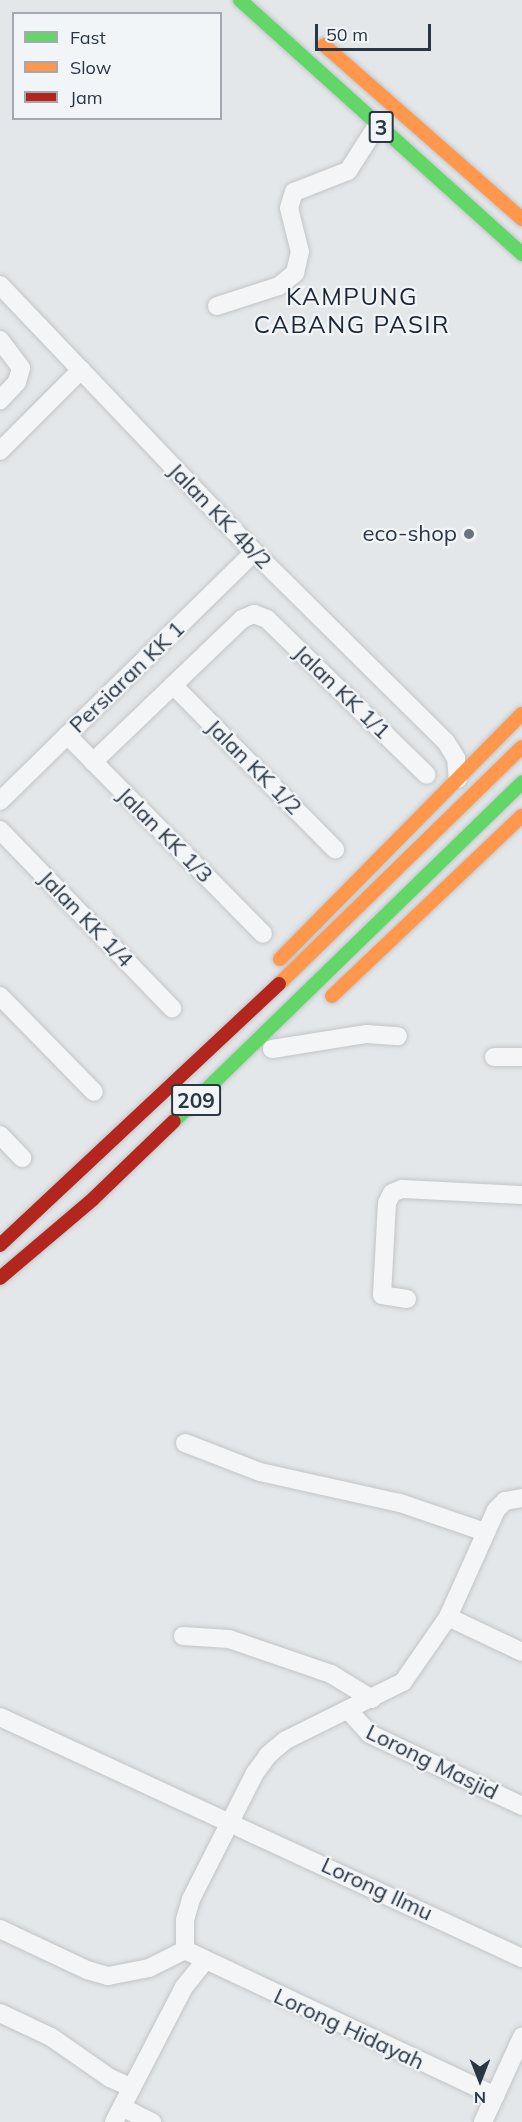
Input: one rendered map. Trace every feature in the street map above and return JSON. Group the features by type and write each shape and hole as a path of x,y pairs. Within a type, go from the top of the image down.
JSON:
{"main road":[{"name":"3","path":"240,0 522,254"},
{"name":"3","path":"309,32 522,219"},
{"path":"269,970 522,714"},
{"name":"209","path":"0,1245 369,900 522,747"},
{"name":"209","path":"0,1278 93,1199 388,916 522,782"},
{"path":"317,1009 522,816"},
{"path":"70,1180 252,988"},
{"path":"268,1053 290,1033"},
{"path":"93,1199 207,1111"}],"street":[{"path":"218,306 279,286 295,273 300,252 289,208 294,192 348,171 378,124"},
{"name":"Jalan KK 4b/2","path":"0,285 254,552 446,742 456,758 458,779"},
{"path":"0,340 21,368 17,382 0,399"},
{"path":"0,451 81,370"},
{"name":"Persiaran KK 1","path":"0,801 254,552"},
{"name":"Jalan KK 1/1","path":"173,685 242,619 254,614 267,619 427,775"},
{"path":"93,762 173,685"},
{"name":"Jalan KK 1/2","path":"173,685 336,849"},
{"name":"Jalan KK 1/3","path":"67,735 263,934"},
{"path":"446,742 468,747 491,746"},
{"name":"Jalan KK 1/4","path":"0,830 172,1008"},
{"path":"0,996 94,1092"},
{"path":"268,1053 367,1034 398,1036"},
{"path":"494,1057 522,1057"},
{"path":"0,1135 22,1158"},
{"path":"407,1299 382,1295 387,1203 392,1193 402,1189 522,1195"},
{"path":"185,1443 261,1472 400,1503 485,1532"},
{"path":"0,1929 87,1970 108,1976 149,1968 185,1950 185,1920 191,1899 268,1755 286,1740 349,1711 403,1682 448,1617 485,1532 505,1501 522,1498"},
{"path":"448,1617 522,1652"},
{"path":"183,1636 229,1639 331,1674 372,1699"},
{"name":"Lorong Masjid","path":"349,1711 370,1734 522,1806"},
{"name":"Lorong Ilmu","path":"0,1717 231,1821 522,1958"},
{"name":"Lorong Hidayah","path":"185,1950 204,1962 495,2096"},
{"path":"152,2122 118,2114 184,1987 204,1962"},
{"path":"0,2013 51,2037 110,2078 132,2088"},
{"path":"483,2122 522,2037"}],"traffic: fast":[{"path":"240,0 522,254"},
{"path":"174,1121 522,782"}],"traffic: slow":[{"path":"324,45 522,219"},
{"path":"280,959 522,714"},
{"path":"279,984 522,747"},
{"path":"332,996 522,816"}],"traffic: jam":[{"path":"0,1245 279,984"},
{"path":"0,1278 93,1199 174,1121"}],"place":[{"name":"eco-shop","path":"469,534"}],"district":[{"name":"KAMPUNG CABANG PASIR","path":"352,311"}]}
